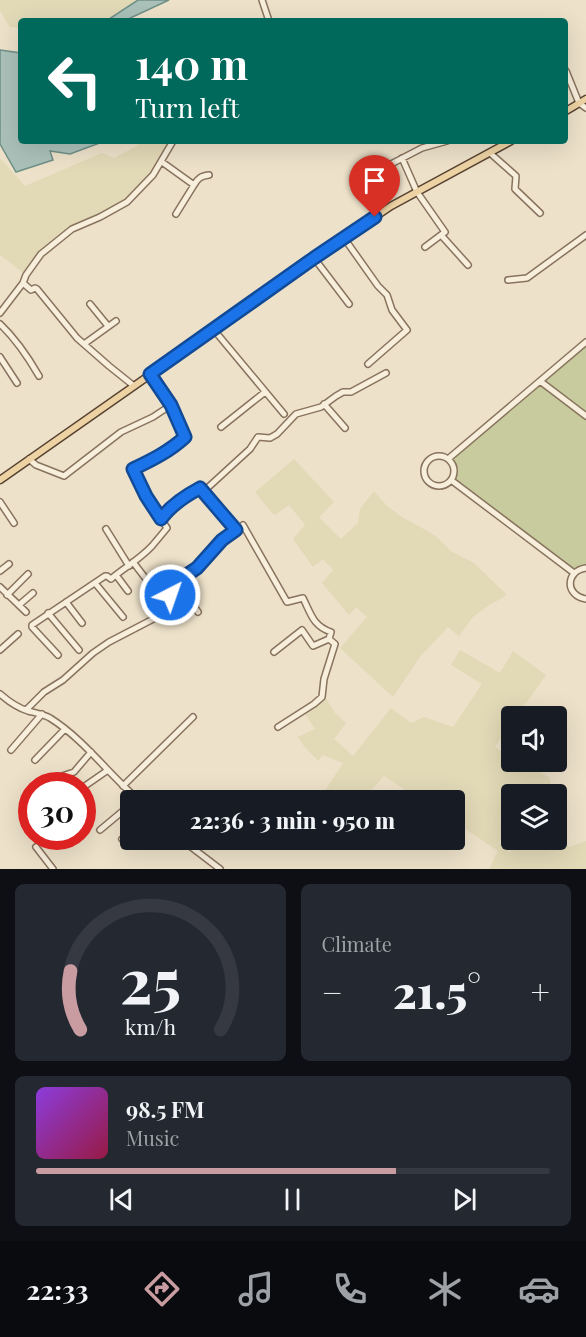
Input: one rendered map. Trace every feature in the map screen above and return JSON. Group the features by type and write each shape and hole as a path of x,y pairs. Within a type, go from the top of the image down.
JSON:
{"main road":[{"path":"568,110 583,101"},
{"path":"0,480 19,469 29,459 391,206 506,144"}],"street":[{"path":"262,0 268,18"},
{"path":"568,75 586,108"},
{"path":"0,313 41,254 72,229 127,202 153,175 171,144"},
{"path":"369,176 422,148 436,144"},
{"path":"490,153 516,176 516,189 540,213"},
{"path":"402,158 417,192 445,232 425,247"},
{"path":"162,162 194,185"},
{"path":"176,214 197,179 209,175"},
{"path":"441,235 468,265"},
{"path":"508,280 527,278 586,235"},
{"path":"344,238 387,295 392,310 407,330 368,364"},
{"path":"314,258 348,304"},
{"path":"23,283 31,290 37,289 84,344 134,386"},
{"path":"90,304 108,326"},
{"path":"84,344 116,321"},
{"path":"0,324 19,345 39,376"},
{"path":"214,330 284,414"},
{"path":"448,459 586,342"},
{"path":"0,357 17,383"},
{"path":"203,492 250,449 258,437 270,438 277,434 296,414 314,410 343,392 351,392 386,373"},
{"path":"58,655 32,626 33,623 106,575 111,579 153,545 167,528 146,496 133,469 170,449 185,437 171,405 150,374"},
{"path":"540,381 586,416"},
{"path":"222,427 265,392"},
{"path":"324,404 345,428"},
{"path":"29,459 36,465 64,476 121,432 153,417 171,405"},
{"path":"437,455 448,459 454,469 451,480 440,486 429,483 423,472 427,461 437,455"},
{"path":"451,480 574,573"},
{"path":"161,519 167,510 200,488 236,530"},
{"path":"0,502 14,523"},
{"path":"26,710 101,648 146,621 159,616 170,602 170,586 197,568 222,540 243,525 287,603 303,598 317,624 331,632 329,639"},
{"path":"106,530 131,564 146,579"},
{"path":"0,571 9,564"},
{"path":"586,568 574,573 570,584 575,595 586,599"},
{"path":"7,595 28,574"},
{"path":"116,575 128,591"},
{"path":"177,581 198,612"},
{"path":"95,582 123,617"},
{"path":"0,587 26,612"},
{"path":"19,605 33,593"},
{"path":"66,602 82,623"},
{"path":"48,613 79,650"},
{"path":"274,652 302,630 313,646 329,639"},
{"path":"0,650 18,634"},
{"path":"278,727 322,697 324,679 335,645 329,639"},
{"path":"0,694 26,710 50,718 81,741 127,790"},
{"path":"11,750 42,714"},
{"path":"123,786 193,717"},
{"path":"35,760 65,729"},
{"path":"74,772 91,752"},
{"path":"96,778 108,770"},
{"path":"100,830 120,813"},
{"path":"38,850 52,869"},
{"path":"195,850 220,869"}],"shaded area":[{"path":"0,0 138,0 111,18 18,18 18,28 10,27 0,11"},
{"path":"139,144 171,144 162,162 127,202 72,229 41,254 26,275 0,255 0,158 25,186 102,153 114,158"},
{"path":"294,459 334,502 319,517 341,539 358,523 360,509 374,491 387,506 402,517 431,533 451,551 474,563 506,594 473,617 459,636 448,627 420,657 393,697 340,648 367,617 356,607 349,615 322,583 333,570 323,559 313,567 293,539 305,525 289,505 275,515 255,492"},
{"path":"460,650 500,673 513,651 546,675 524,706 501,706 501,738 495,747 501,751 501,772 540,772 549,777 551,784 501,784 501,838 499,843 501,850 509,852 512,850 567,850 567,845 569,847 586,841 586,869 489,869 498,851 465,829 465,790 405,790 384,776 371,790 326,790 343,763 323,755 318,761 304,746 298,737 315,729 304,712 325,697 335,713 346,723 334,739 353,756 391,708 411,723 424,717 453,727 482,684 451,665"}],"green space":[{"path":"586,342 586,568 574,573 451,480 453,469 448,459"}],"water":[{"path":"138,0 169,0 130,18 111,18"},
{"path":"0,50 18,53 18,144 97,144 70,154 50,151 53,160 16,172 0,144"}],"route":[{"path":"170,595 170,586 197,568 222,540 236,530 200,488 167,510 161,519 146,496 133,469 170,449 185,437 171,405 150,374 375,217"}]}
